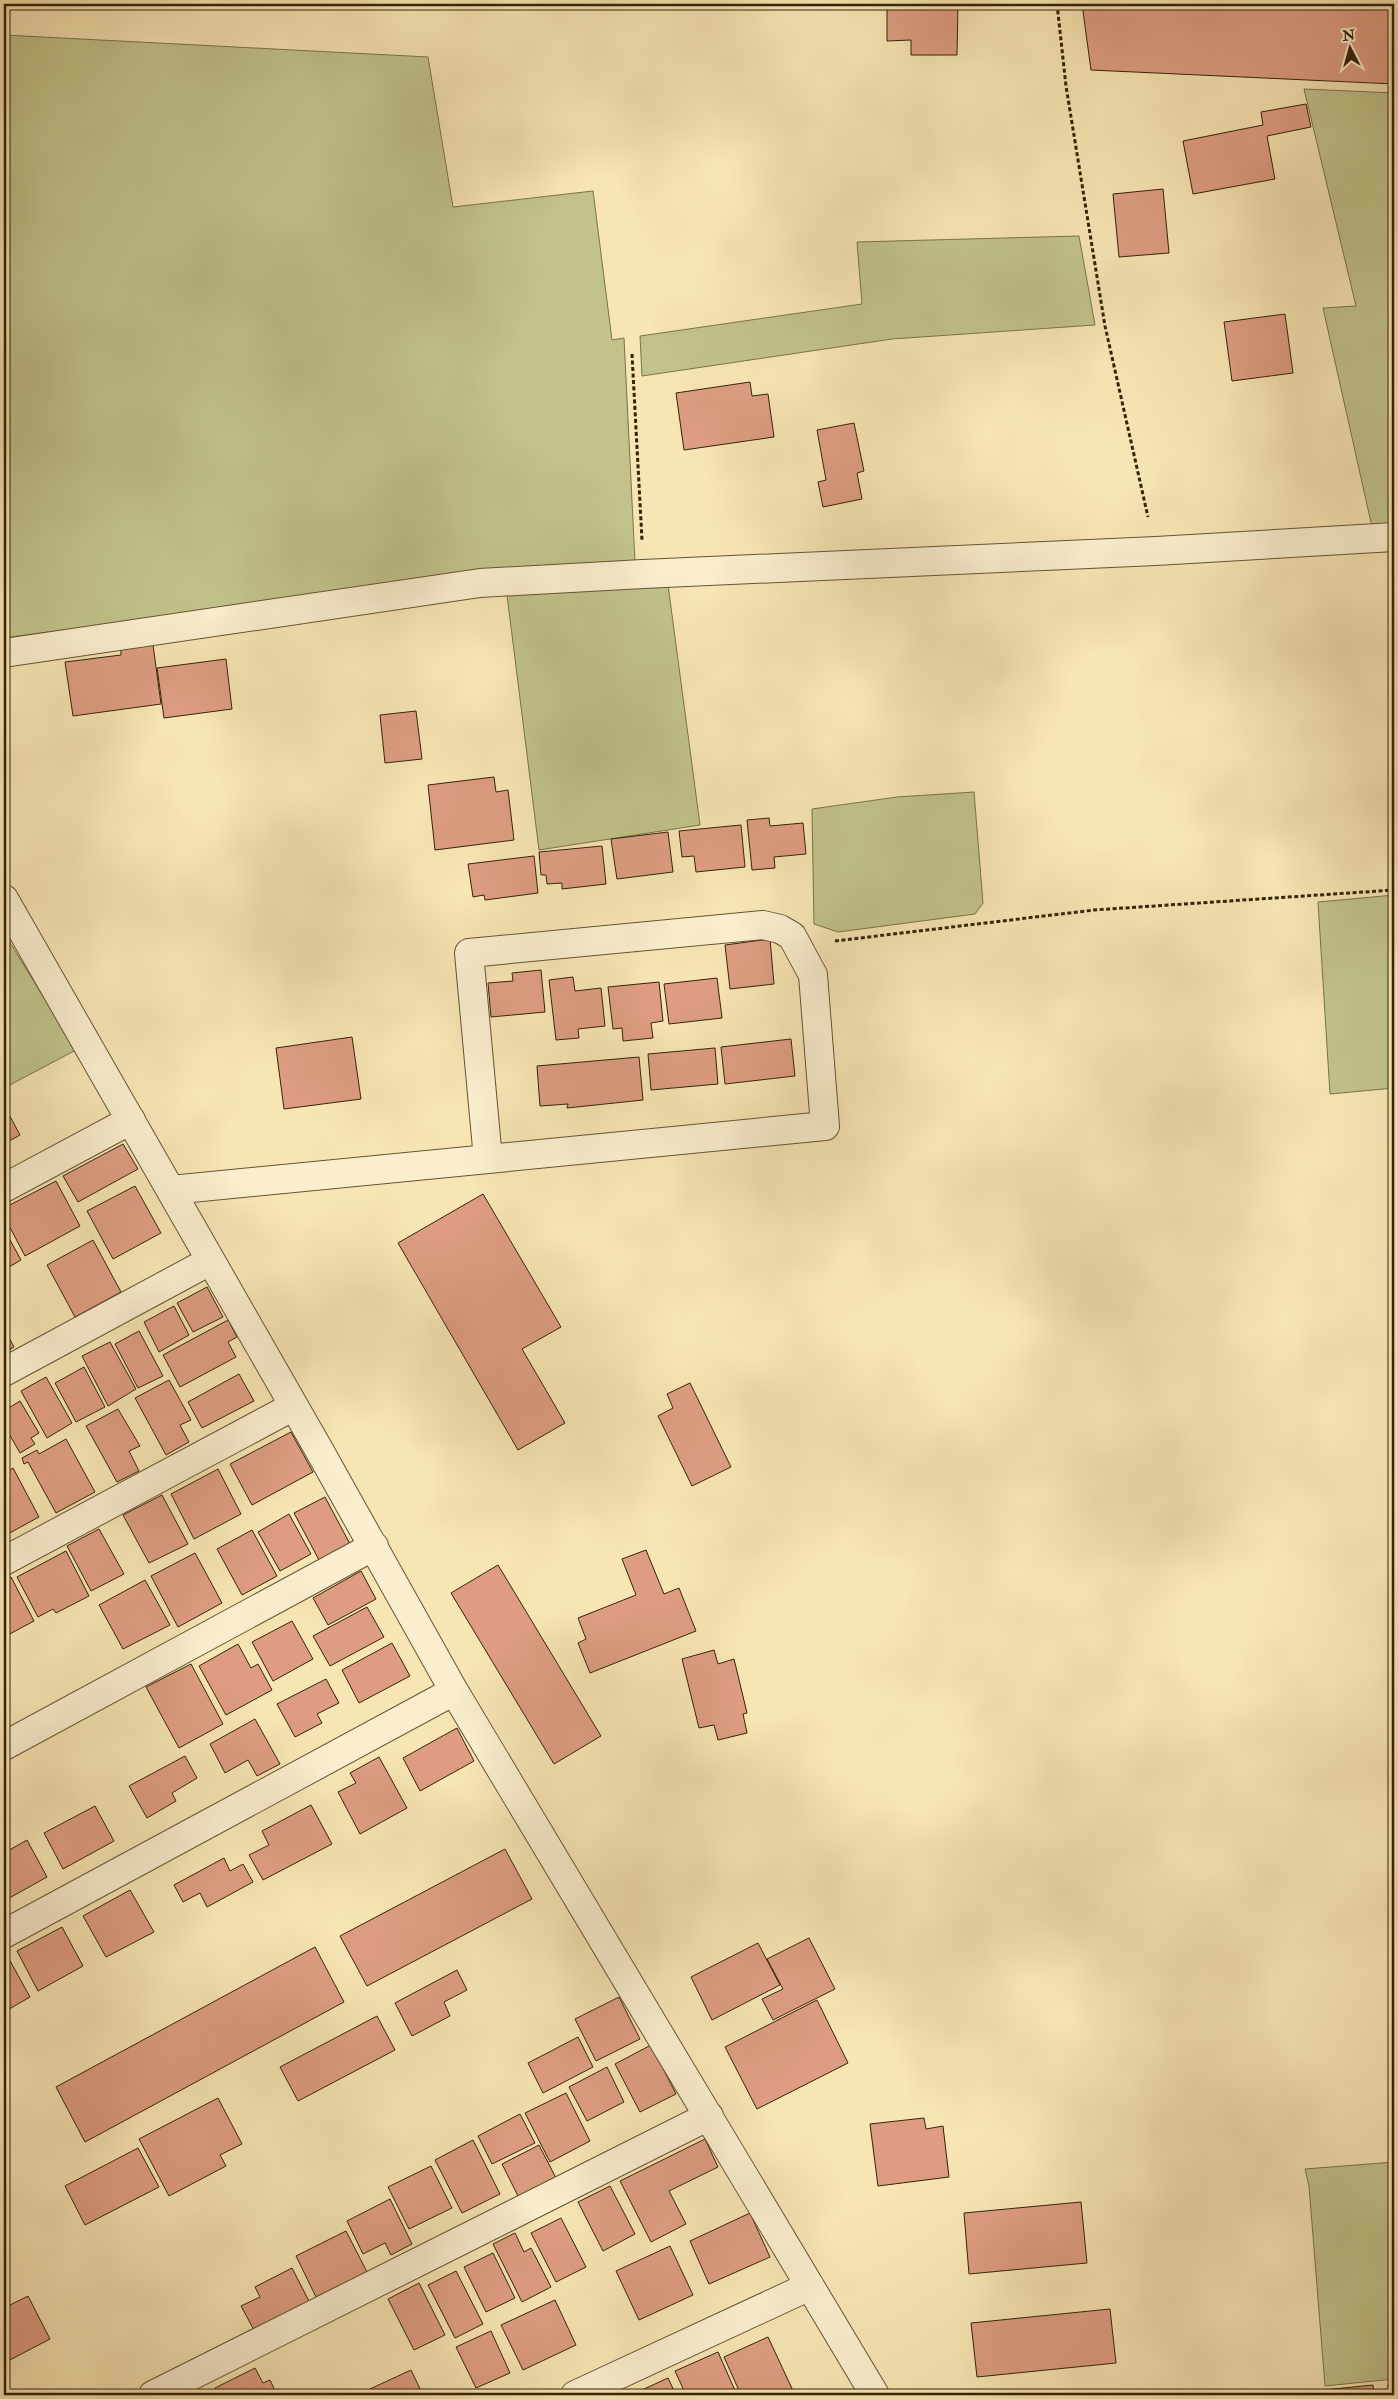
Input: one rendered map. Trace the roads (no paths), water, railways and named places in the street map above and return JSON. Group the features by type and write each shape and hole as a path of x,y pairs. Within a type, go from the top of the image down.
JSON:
{"street":[{"path":"4,653 480,583 1156,551 1394,536"},
{"path":"4,899 374,1546 454,1691 875,2395"},
{"path":"171,1190 488,1159 825,1126 813,975 792,936 780,929 762,924 469,953 488,1159"},
{"path":"4,1188 131,1120"},
{"path":"4,1372 210,1261"},
{"path":"4,1561 294,1406"},
{"path":"4,1746 374,1546"},
{"path":"4,1934 454,1691"},
{"path":"153,2395 709,2116"},
{"path":"575,2395 810,2286"}]}
